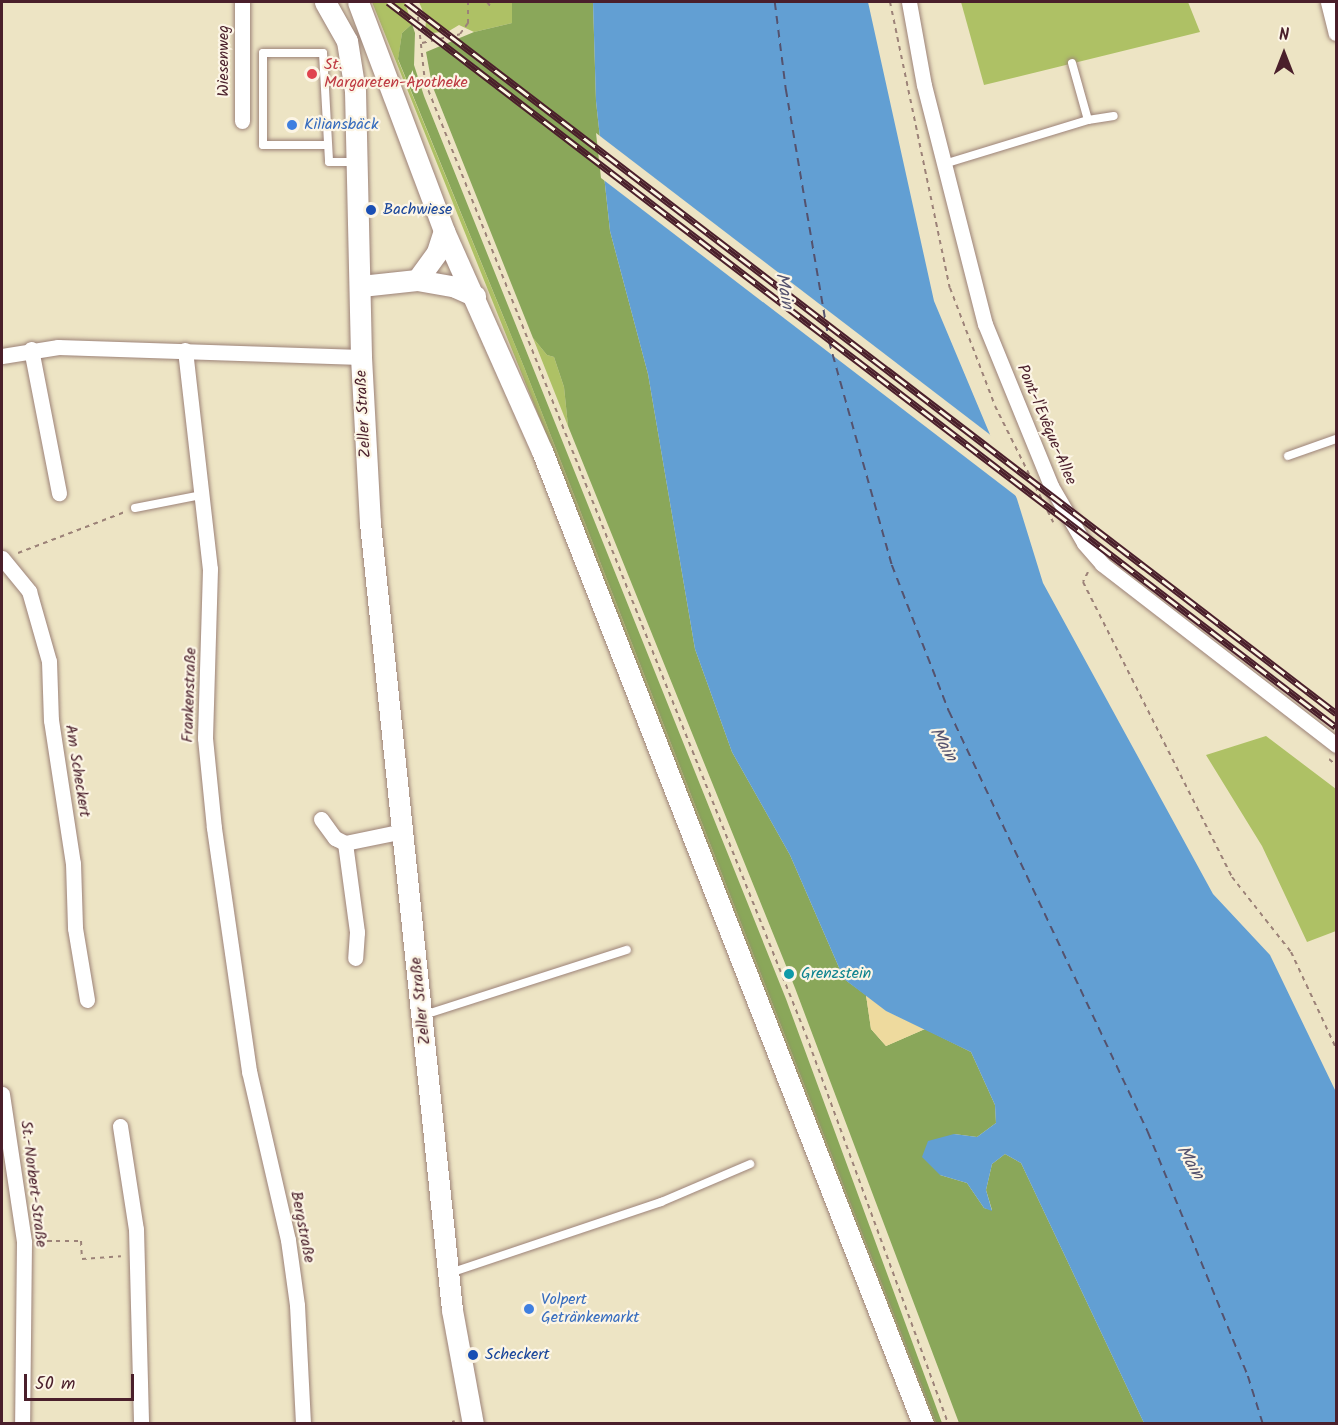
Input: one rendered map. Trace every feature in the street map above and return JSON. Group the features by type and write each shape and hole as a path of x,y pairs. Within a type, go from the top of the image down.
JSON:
{"main road":[{"name":"Zeller Straße","path":"325,2 346,41 353,71 361,286 361,357 370,523 437,1170 449,1274 473,1424"},
{"path":"358,2 444,231 475,296 546,462 922,1424"},
{"path":"417,280 437,252 444,231"},
{"path":"361,286 417,280 455,287 475,296"}],"street":[{"name":"Wiesenweg","path":"242,2 242,121"},
{"name":"Pont-l'Evêque-Allee","path":"909,2 916,50 985,324 1050,486 1084,543 1102,564 1336,745"},
{"path":"1332,9 1336,33"},
{"path":"2,356 31,349 185,350 361,357"},
{"path":"31,349 58,493"},
{"name":"Frankenstraße","path":"185,350 212,607 205,738 244,1040"},
{"name":"Am Scheckert","path":"5,561 29,591 49,661 51,720 73,863 75,927 87,1000"},
{"path":"321,819 335,838 345,843 403,831"},
{"path":"345,843 357,932 354,958"},
{"name":"Bergstraße","path":"244,1040 288,1240 297,1305 303,1424"},
{"name":"St.-Norbert-Straße","path":"2,1094 24,1242 22,1424"},
{"path":"120,1126 134,1201 141,1424"}],"lane":[{"path":"328,145 263,145 263,53 323,53 329,162 356,162"},
{"path":"1072,63 1088,120"},
{"path":"944,164 1088,120 1114,116"},
{"path":"1288,456 1336,439"},
{"path":"135,508 201,495"},
{"path":"422,1015 627,950"},
{"path":"449,1274 661,1202 750,1164"}],"path":[{"path":"411,2 422,43 425,82 806,1035 948,1424"},
{"path":"422,43 460,34 468,23 468,2"},
{"path":"487,2 491,6"},
{"path":"890,2 950,288 995,406 1036,493 1057,528"},
{"path":"5,561 19,552 135,508"},
{"path":"1090,570 1083,582 1177,772 1232,877 1291,952 1336,1048"},
{"path":"1321,753 1336,765"},
{"path":"1332,1037 1336,1036"},
{"path":"24,1242 81,1240 82,1259 137,1255"}],"green space":[{"path":"372,2 404,2 406,6 412,24 402,33 398,60 524,367 936,1423 931,1423 552,449"},
{"path":"419,2 512,2 515,7 512,23 474,32 459,25 449,31 425,34 426,19"},
{"path":"512,2 593,2 596,101 610,231 648,374 695,649 732,752 790,855 844,979 866,995 871,1029 886,1046 925,1029 971,1052 995,1105 996,1123 977,1137 954,1134 940,1175 967,1183 984,1208 992,1210 986,1190 992,1164 1005,1154 1021,1163 1144,1423 959,1423 795,988 568,426 564,387 554,357 547,355 533,338 432,85 426,52 474,32 512,23"},
{"path":"961,2 1188,2 1200,32 984,85"},
{"path":"412,24 415,33 414,65 424,96 786,999 942,1423 936,1423 524,367 398,59 402,33"},
{"path":"533,338 547,355 554,357 564,387 568,426"},
{"path":"1266,736 1336,789 1336,931 1307,942 1262,846 1206,755"}],"sand":[{"path":"866,995 886,1011 925,1029 886,1046 871,1029"}],"water":[{"name":"Main","path":"593,2 868,2 934,301 1017,499 1043,583 1213,894 1270,955 1336,1092 1336,1423 1144,1423 1021,1163 1005,1154 992,1164 986,1190 992,1211 984,1208 967,1183 940,1175 922,1157 928,1141 954,1134 977,1137 996,1123 995,1105 971,1052 886,1011 844,979 790,855 732,752 695,649 648,374 610,231 596,101"}],"pier":[{"path":"596,133 997,440 1020,499 601,178"}],"ferry route":[{"path":"775,2 786,89 829,341 892,565 949,711 1148,1132 1248,1376 1263,1424"}],"railway":[{"path":"388,2 1336,727"},
{"path":"406,2 1336,713"}],"place":[{"name":"St. Margareten-Apotheke","path":"312,74"},
{"name":"Kiliansbäck","path":"292,125"},
{"name":"Bachwiese","path":"371,210"},
{"name":"Grenzstein","path":"789,974"},
{"name":"Volpert Getränkemarkt","path":"529,1309"},
{"name":"Scheckert","path":"473,1355"}]}
